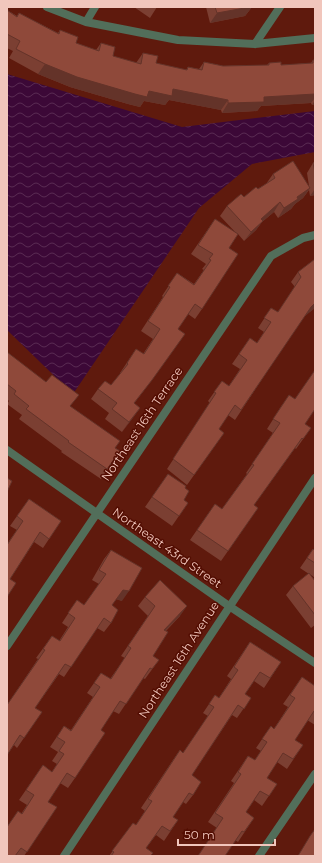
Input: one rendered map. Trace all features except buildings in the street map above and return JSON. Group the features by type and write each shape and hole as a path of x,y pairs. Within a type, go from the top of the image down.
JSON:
{"street":[{"path":"47,7 86,22 178,40 255,44 315,38"},
{"path":"86,22 95,7"},
{"path":"255,44 280,7"},
{"name":"Northeast 16th Terrace","path":"7,646 271,256 302,238 315,235"},
{"name":"Northeast 43rd Street","path":"7,450 229,606 315,662"},
{"name":"Northeast 16th Avenue","path":"64,856 315,478"},
{"path":"259,856 315,774"}],"water":[{"path":"7,74 182,127 315,111 315,152 252,164 199,208 73,394 7,330"}]}
